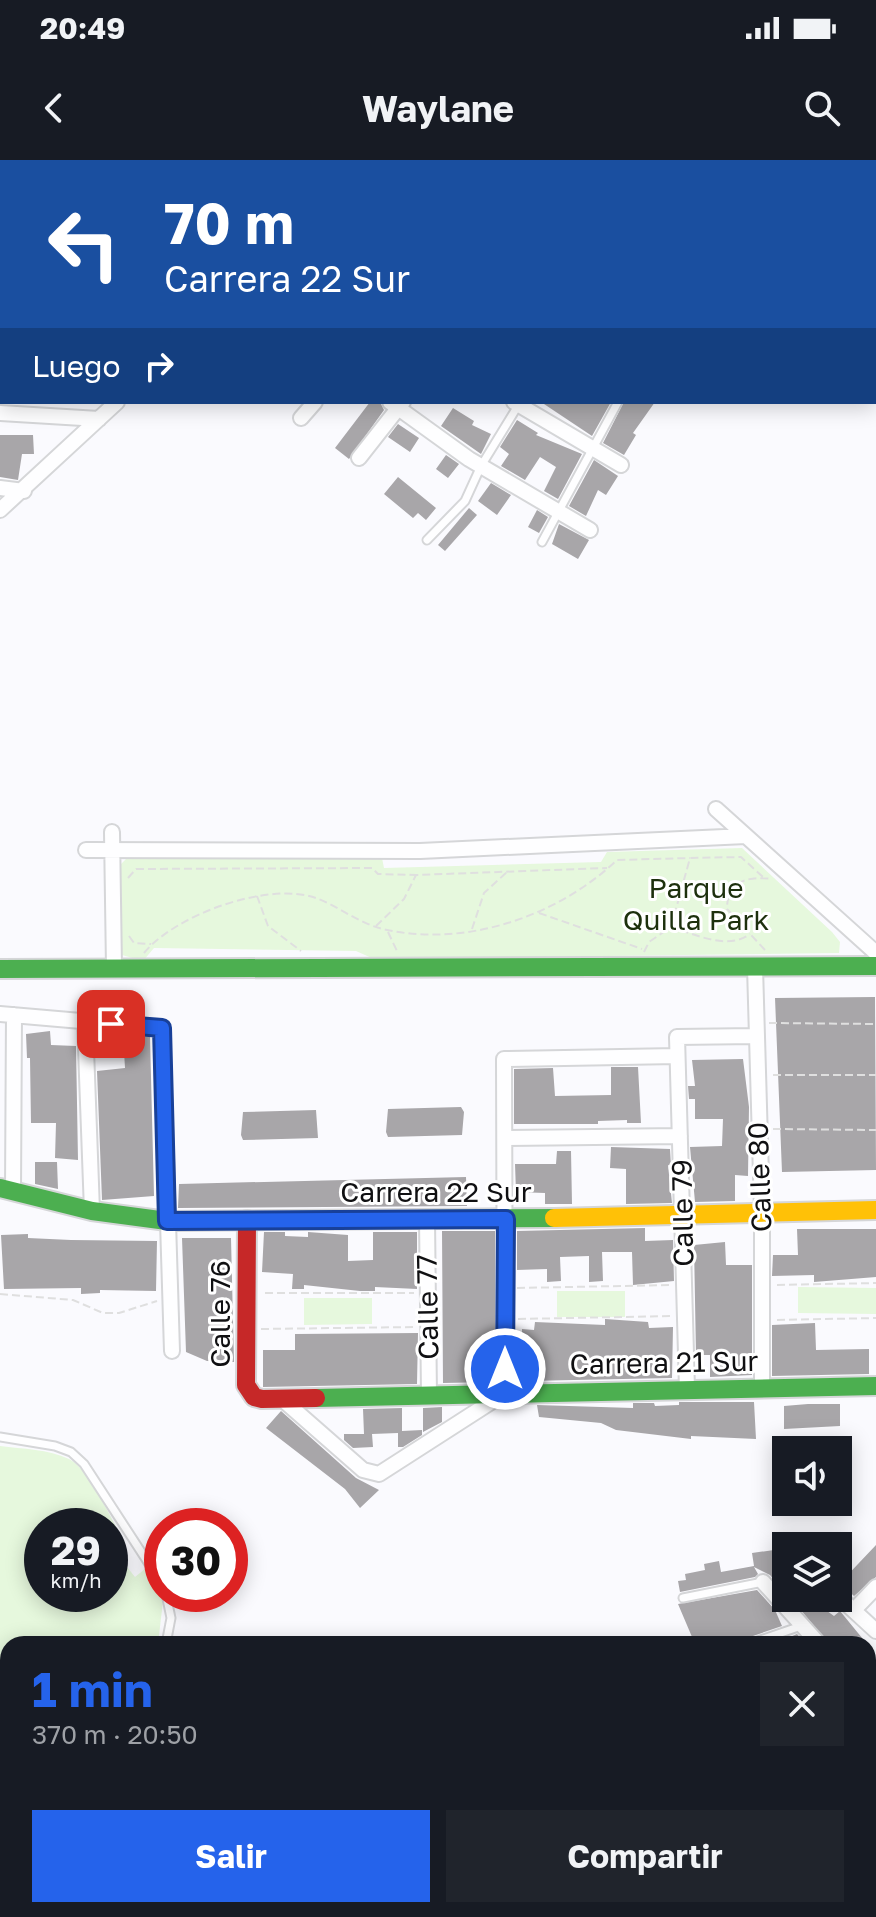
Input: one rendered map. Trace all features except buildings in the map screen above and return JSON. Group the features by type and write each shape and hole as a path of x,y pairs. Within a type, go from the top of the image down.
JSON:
{"street":[{"path":"0,510 115,404"},
{"path":"301,418 313,404"},
{"path":"359,458 397,404 481,466 557,514 590,530"},
{"path":"520,404 621,465"},
{"path":"0,413 99,419"},
{"path":"0,488 24,491"},
{"path":"716,809 876,953"},
{"path":"112,832 123,968"},
{"path":"86,850 420,851 746,836"},
{"path":"0,969 409,968 643,958 755,967 876,966"},
{"name":"Calle 80","path":"755,967 755,1075 762,1211 762,1388"},
{"path":"7,1190 7,1014 162,1028 172,1351"},
{"path":"85,1022 92,1211"},
{"name":"Calle 79","path":"687,1389 677,1037 755,1030"},
{"path":"282,1399 363,1470 379,1474 505,1393 504,1059 677,1056"},
{"path":"505,1138 680,1136"},
{"name":"Carrera 22 Sur","path":"7,1190 92,1211 167,1221 506,1219 876,1210"},
{"name":"Calle 77","path":"427,1219 429,1395"},
{"name":"Calle 76","path":"247,1220 246,1385 254,1397 262,1399"},
{"name":"Carrera 21 Sur","path":"262,1399 876,1386"},
{"path":"763,1582 812,1636"},
{"path":"876,1587 854,1610 876,1631"}],"lane":[{"path":"427,540 465,501 481,466 517,404"},
{"path":"542,542 617,404"},
{"path":"0,1437 71,1452 84,1464 144,1556"},
{"path":"683,1598 763,1582"},
{"path":"168,1636 170,1612"},
{"path":"772,1636 803,1625"}],"path":[{"path":"123,968 162,934 195,917 274,891 313,897 388,931 472,930 538,913 575,896 617,860 741,857 764,878"},
{"path":"538,913 643,958 671,927 690,858"},
{"path":"127,886 128,874 136,869 372,868 378,874 416,875 609,868"},
{"path":"472,930 484,893 508,871"},
{"path":"375,927 404,899 416,875"},
{"path":"778,967 727,909 727,901 733,885 750,878 796,881"},
{"path":"256,895 263,918 277,935 330,968"},
{"path":"671,927 723,942 734,942 751,933"},
{"path":"388,931 393,947 409,968"},
{"path":"128,935 134,943 152,943"},
{"path":"755,1030 876,1024"},
{"path":"755,1075 876,1075"},
{"path":"758,1129 876,1130"},
{"path":"762,1285 876,1283"},
{"path":"506,1288 684,1285"},
{"path":"247,1293 426,1293"},
{"path":"0,1294 73,1300 103,1313 119,1313 170,1297"},
{"path":"505,1319 685,1316"},
{"path":"762,1320 876,1318"},
{"path":"248,1329 427,1327"}],"green space":[{"name":"Parque Quilla Park","path":"742,848 832,932 840,942 839,953 374,959 356,951 154,948 143,961 122,955 119,866 126,859 382,858 384,868 601,862 607,852"},
{"path":"798,1287 876,1288 876,1314 798,1313"},
{"path":"557,1291 625,1291 625,1317 557,1317"},
{"path":"304,1298 372,1298 372,1324 304,1325"},
{"path":"0,1446 53,1453 69,1459 84,1473 105,1508 24,1508 24,1612 128,1612 128,1568 135,1577 144,1570 144,1612 162,1612 159,1636 0,1636"}],"traffic: fast":[{"path":"0,969 876,966"},
{"path":"0,1188 92,1211 167,1221 554,1218"},
{"path":"316,1398 876,1386"}],"traffic: slow":[{"path":"554,1218 876,1210"}],"traffic: jam":[{"path":"247,1220 246,1385 254,1397 262,1399 316,1398"}],"route":[{"path":"111,1024 162,1028 167,1221 506,1219 505,1369"}]}
